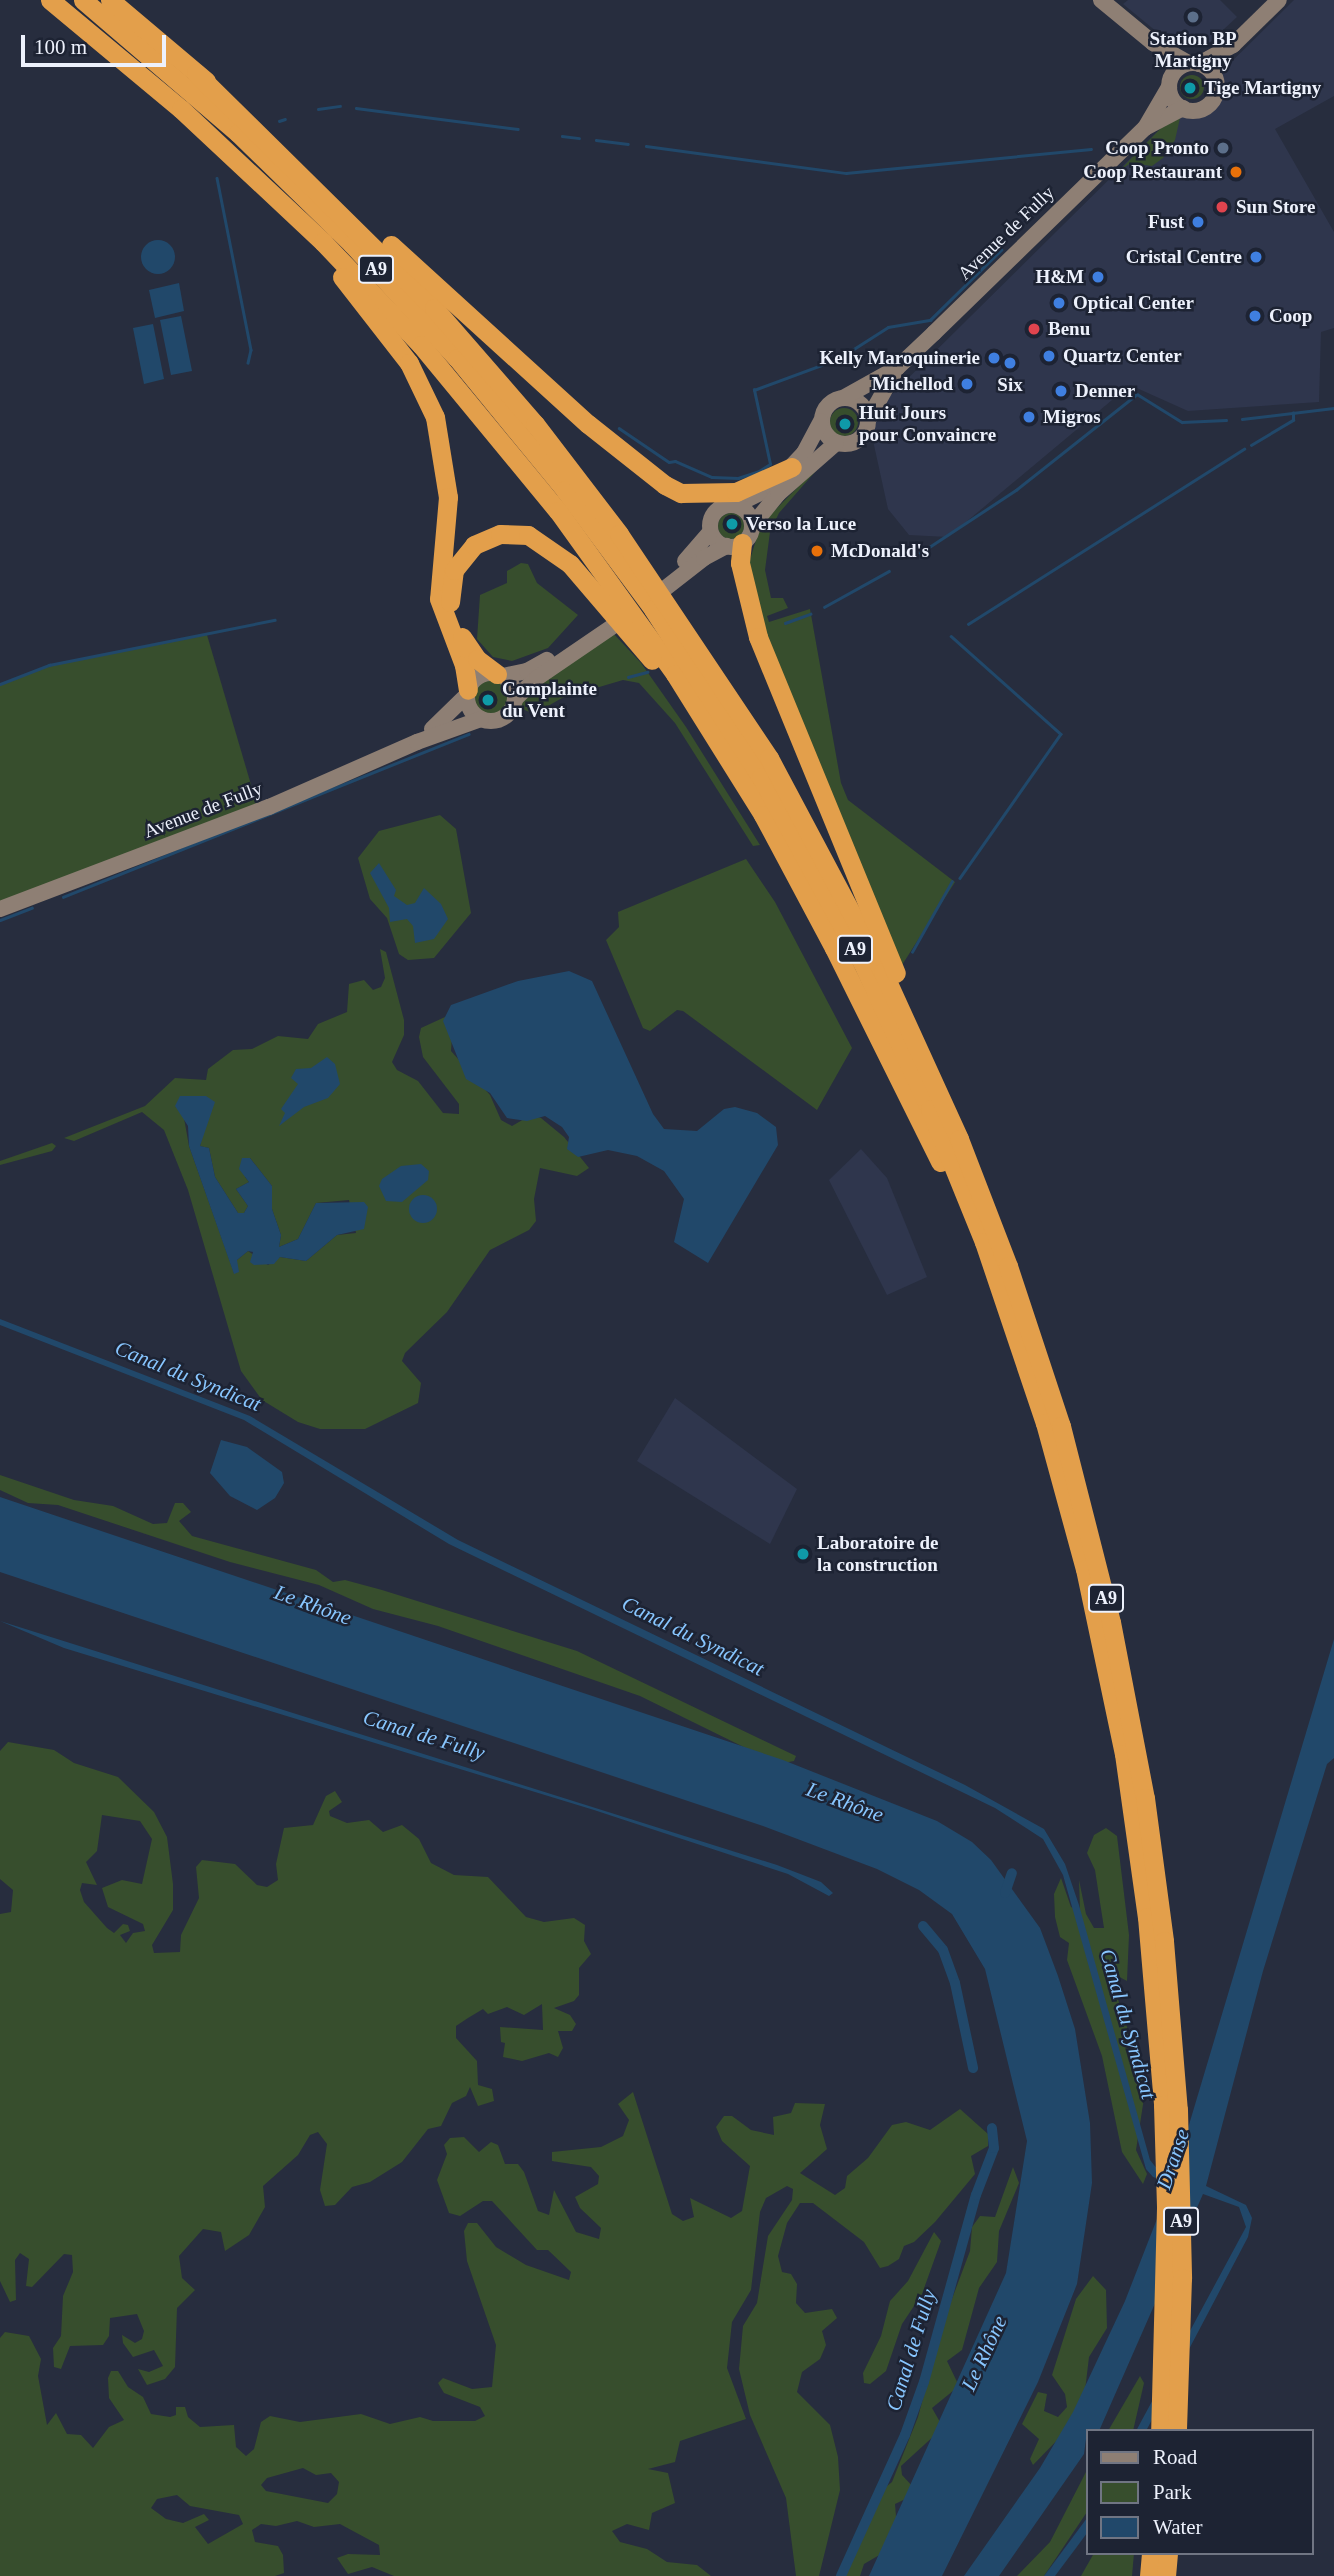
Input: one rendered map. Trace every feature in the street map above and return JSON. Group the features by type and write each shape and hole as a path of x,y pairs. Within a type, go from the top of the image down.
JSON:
{"highway":[{"path":"50,0 231,155 365,284 507,446 643,627 763,815 859,998 1010,1313"},
{"name":"A9","path":"83,0 238,133 387,281 525,439 653,609 761,777 862,962 930,1109 1010,1313 1085,1569 1124,1754 1153,1976 1165,2154 1177,2429"},
{"name":"A9","path":"110,0 196,73 365,234 434,307 543,435 662,594 769,758 850,908 934,1082 988,1212 1061,1426 1111,1622 1157,1878 1178,2110 1173,2331 1160,2429"},
{"path":"196,73 588,424 648,473 681,493 728,506"},
{"path":"231,155 374,316 408,363 430,404 448,484 439,605 463,661 468,693"},
{"path":"681,493 736,492 792,467"},
{"path":"500,675 477,659 460,634 450,605 451,581 459,561 479,542 505,533 528,535 564,557 625,627 763,815"},
{"path":"735,545 748,605 776,689 945,1091 988,1212"},
{"path":"1149,2576 1151,2555"},
{"path":"1166,2576 1168,2555"}],"main road":[{"path":"1101,0 1153,43 1194,63 1216,81"},
{"path":"1169,84 1194,63 1233,45 1279,0"},
{"path":"1153,43 1173,100 1183,108 1198,110 1208,105 1216,94 1216,81 1233,45"},
{"name":"Avenue de Fully","path":"1145,128 1169,84"},
{"name":"Avenue de Fully","path":"843,398 897,368 1145,128 1183,108"},
{"name":"Avenue de Fully","path":"868,420 897,368"},
{"path":"602,630 536,667 500,675 479,676 468,693 470,709 481,719 505,718 516,698 537,678 602,630 687,565 735,545 778,494 836,443 859,439 868,420 860,404 843,398 827,406 821,421 792,467 763,494 728,506 711,519 710,532 687,565"},
{"path":"821,421 825,434 836,443"},
{"path":"728,506 747,513 752,526"},
{"path":"710,532 735,545"},
{"path":"500,675 512,685 516,698"},
{"name":"Avenue de Fully","path":"417,742 452,714 468,693"},
{"name":"Avenue de Fully","path":"0,909 269,807 417,742 481,719"}],"shaded area":[{"path":"1128,0 1220,0 1237,17 1209,43 1174,46 1123,4"},
{"path":"1294,0 1334,0 1334,96 1275,129 1334,232 1334,328 1321,332 1319,402 1188,411 1130,385 948,537 909,535 888,509 872,436 880,406 1157,132 1184,114 1214,109 1222,71"},
{"path":"861,1149 887,1178 927,1277 887,1295 829,1180"},
{"path":"675,1398 797,1489 770,1544 637,1461"}],"green space":[{"path":"1187,75 1197,75 1204,82 1204,92 1197,99 1187,99 1180,92 1180,82"},
{"path":"1180,118 1175,140 1163,158 1152,166 1131,163 1120,170 1161,128"},
{"path":"844,408 854,412 858,422 854,432 844,436 834,432 830,422 834,412"},
{"path":"829,456 779,513 770,532 765,570 771,598 783,598 788,608 767,616 769,622 810,609 841,783 848,800 955,882 902,965 777,669 747,569 761,524"},
{"path":"731,513 740,517 744,526 740,535 731,539 722,535 718,526 722,517"},
{"path":"521,563 528,564 537,583 578,615 548,648 512,661 493,657 477,639 480,595 507,583 507,571"},
{"path":"613,633 641,663 686,727 760,845 753,846 675,723 639,683 623,680 562,698 534,714 520,708 522,696"},
{"path":"207,635 257,805 0,903 0,684 50,666"},
{"path":"491,680 504,685 509,698 504,711 491,716 478,711 473,698 478,685"},
{"path":"440,815 456,829 471,913 434,958 408,960 399,954 387,918 370,899 358,858 379,831"},
{"path":"746,859 775,902 852,1048 817,1110 683,1011 677,1010 650,1031 643,1028 606,940 619,927 618,912"},
{"path":"380,949 386,952 404,1020 404,1035 392,1062 397,1070 418,1081 443,1113 459,1114 459,1104 423,1057 419,1037 421,1028 445,1017 453,1022 451,1051 490,1095 501,1120 512,1126 531,1115 541,1118 564,1137 589,1168 577,1176 540,1168 534,1199 536,1221 529,1230 490,1250 447,1312 405,1353 402,1361 421,1383 418,1403 365,1429 320,1429 298,1422 262,1400 241,1371 188,1190 164,1130 142,1112 74,1141 64,1138 145,1106 175,1078 206,1080 208,1069 233,1050 252,1049 278,1036 308,1039 318,1024 347,1012 349,984 364,980 373,990 381,987 385,978","holes":["180,1096 194,1096 207,1117 200,1146 209,1148 215,1177 238,1213 244,1213 248,1206 236,1189 249,1182 245,1177 250,1158 272,1186 272,1209 281,1235 279,1247 298,1239 316,1203 349,1200 356,1233 337,1235 306,1261 280,1257 268,1265 248,1251 237,1260 234,1273 189,1146"]},
{"path":"52,1143 56,1146 52,1151 0,1165 0,1161"},
{"path":"0,1475 74,1500 113,1506 153,1524 167,1523 175,1503 183,1503 191,1512 179,1521 192,1536 316,1570 333,1582 345,1580 382,1590 577,1651 796,1756 794,1761 778,1764 640,1696 438,1626 373,1609 319,1585 230,1562 58,1505 28,1503 0,1490"},
{"path":"8,1742 54,1750 74,1763 118,1777 154,1812 167,1837 173,1884 173,1910 152,1945 154,1953 180,1952 181,1935 199,1898 196,1867 202,1860 235,1864 257,1885 267,1887 278,1880 276,1864 284,1828 313,1825 326,1796 335,1791 342,1802 329,1811 330,1816 347,1823 369,1820 383,1832 402,1825 419,1839 431,1863 454,1875 488,1877 526,1917 544,1922 574,1918 585,1925 584,1941 591,1954 579,1968 579,1995 574,2001 554,2008 570,2015 576,2024 572,2031 558,2031 563,2048 558,2057 549,2053 522,2061 503,2057 505,2043 501,2042 500,2027 543,2030 542,2004 524,2015 507,2007 488,2014 483,2009 468,2018 456,2026 456,2038 477,2061 478,2085 492,2089 494,2101 478,2106 470,2087 466,2096 452,2103 441,2126 428,2129 402,2162 370,2182 352,2187 335,2205 325,2206 320,2190 327,2144 318,2132 310,2135 298,2155 263,2186 265,2207 249,2235 225,2251 221,2232 203,2229 179,2256 182,2278 195,2290 177,2308 175,2367 165,2379 147,2385 138,2369 149,2372 163,2366 154,2350 133,2357 123,2343 122,2335 135,2343 142,2339 144,2331 137,2314 110,2318 109,2336 103,2345 70,2346 61,2369 54,2367 53,2348 61,2336 63,2296 73,2272 72,2255 64,2254 32,2287 26,2286 29,2259 20,2253 15,2260 16,2300 10,2302 0,2281 0,1914 11,1912 13,1890 0,1879 0,1751","holes":["102,1815 140,1821 152,1839 142,1884 122,1880 102,1888 108,1907 143,1924 145,1931 133,1933 126,1943 120,1935 130,1931 128,1925 123,1924 114,1933 107,1928 84,1902 80,1890 82,1883 97,1885 86,1862 97,1851"]},
{"path":"1106,1828 1117,1836 1129,1935 1127,1981 1114,1974 1111,1978 1146,2085 1136,2150 1147,2174 1143,2184 1122,2152 1102,2056 1067,1960 1069,1943 1060,1937 1055,1917 1054,1894 1061,1878 1071,1907 1080,1911 1079,1880 1086,1914 1094,1928 1104,1928 1095,1870 1087,1853 1094,1835"},
{"path":"633,2092 672,2214 683,2221 694,2217 690,2198 731,2218 742,2211 750,2166 722,2141 716,2127 724,2116 732,2116 751,2130 774,2135 773,2117 791,2113 795,2103 825,2104 820,2125 827,2149 800,2173 835,2195 845,2188 847,2176 868,2158 892,2125 906,2122 930,2130 960,2109 988,2134 988,2146 971,2156 975,2174 935,2222 914,2242 904,2246 899,2259 888,2266 880,2268 864,2242 813,2203 800,2203 787,2223 778,2256 782,2272 791,2274 797,2284 796,2303 805,2313 832,2309 837,2318 822,2331 826,2345 820,2359 802,2372 797,2392 830,2425 838,2457 840,2490 819,2576 796,2576 786,2498 750,2415 739,2369 743,2326 757,2303 768,2236 792,2200 793,2189 787,2186 766,2198 760,2212 751,2290 732,2322 727,2368 746,2419 680,2441 675,2462 648,2469 668,2473 675,2503 652,2513 649,2530 627,2524 612,2531 620,2542 647,2549 667,2562 697,2565 711,2576 394,2576 372,2567 348,2574 337,2558 348,2554 380,2555 379,2545 340,2524 314,2527 297,2521 276,2526 261,2524 252,2530 255,2542 278,2546 283,2555 284,2573 275,2576 0,2576 0,2338 5,2332 29,2336 41,2359 38,2376 47,2425 56,2413 67,2434 81,2435 93,2448 109,2427 124,2420 109,2398 108,2378 111,2371 118,2371 128,2387 143,2397 151,2414 170,2417 176,2415 176,2407 185,2407 188,2417 200,2427 234,2425 236,2447 246,2456 254,2449 261,2422 270,2416 300,2422 361,2414 390,2424 420,2417 433,2421 475,2421 485,2416 480,2407 444,2393 438,2383 443,2378 472,2389 492,2387 496,2345 467,2261 464,2231 468,2223 477,2223 496,2247 526,2265 569,2280 571,2272 548,2250 537,2250 492,2201 483,2201 460,2216 449,2213 437,2180 447,2154 444,2145 450,2138 464,2137 479,2152 491,2142 498,2145 505,2164 518,2164 524,2172 538,2211 549,2215 554,2190 576,2232 599,2239 601,2228 580,2208 575,2197 598,2184 599,2176 591,2167 552,2161 552,2152 601,2147 623,2136 629,2120 618,2104","holes":["303,2468 316,2475 331,2473 339,2482 337,2494 328,2503 266,2491 261,2485 267,2478","177,2495 190,2506 239,2515 243,2524 208,2544 195,2527 209,2520 204,2514 183,2523 166,2519 151,2508 157,2499"]},
{"path":"1013,2167 1019,2183 999,2231 997,2262 979,2288 962,2350 947,2361 959,2386 932,2408 940,2422 936,2434 901,2466 902,2475 915,2489 912,2496 895,2504 897,2529 888,2550 864,2564 860,2576 843,2576 876,2495 892,2482 918,2417 944,2320 970,2251 972,2227 980,2216 995,2217"},
{"path":"934,2232 941,2241 922,2294 902,2324 886,2371 870,2384 864,2383 863,2373 881,2336 890,2301 908,2281"},
{"path":"1093,2276 1106,2290 1107,2328 1089,2357 1084,2399 1069,2428 1033,2465 1030,2459 1039,2439 1022,2424 1038,2392 1047,2394 1044,2411 1058,2417 1067,2407 1065,2394 1052,2375 1076,2299"},
{"path":"1140,2376 1144,2383 1133,2429 1109,2429"},
{"path":"1086,2472 1086,2513 1044,2576 1017,2576 1050,2542"},
{"path":"1093,2555 1134,2555 1132,2576 1081,2576"}],"water":[{"path":"158,240 170,245 175,257 170,269 158,274 146,269 141,257 146,245"},
{"path":"179,283 184,311 155,318 149,290"},
{"path":"181,316 192,371 171,375 160,320"},
{"path":"153,324 164,379 144,384 133,328"},
{"path":"379,863 396,890 394,896 407,905 415,903 424,888 441,904 448,919 434,939 415,943 413,926 407,919 390,922 389,908 370,873"},
{"path":"569,971 592,981 653,1114 664,1129 697,1131 724,1109 735,1107 757,1113 776,1127 778,1145 708,1263 674,1242 684,1199 664,1171 637,1156 608,1150 578,1157 567,1149 569,1137 562,1127 545,1116 527,1121 507,1118 490,1093 466,1079 443,1021 451,1005 518,981"},
{"path":"327,1057 335,1064 340,1084 328,1098 304,1107 279,1126 285,1113 281,1109 298,1084 291,1078 296,1069 311,1068"},
{"path":"180,1096 206,1096 215,1102 200,1146 209,1148 215,1177 238,1213 244,1213 248,1206 236,1189 249,1182 239,1169 242,1158 250,1158 272,1186 272,1209 281,1235 279,1247 298,1239 316,1203 364,1202 368,1207 364,1229 337,1235 306,1261 280,1257 274,1264 254,1265 250,1262 253,1252 248,1251 237,1260 239,1272 234,1274 189,1146 188,1126 175,1106"},
{"path":"421,1164 429,1171 428,1180 402,1202 386,1201 379,1186 382,1179 401,1166"},
{"path":"423,1195 433,1199 437,1209 433,1219 423,1223 413,1219 409,1209 413,1199"},
{"name":"Dranse","path":"0,1319 250,1416 458,1540 965,1785 1044,1829 1065,1864 1079,1905 1150,2160 1158,2170 1174,2175 1334,1639 1334,1758 1327,1764 1263,1971 1206,2186 1246,2205 1252,2218 1248,2237 1147,2429 1137,2429 1246,2227 1239,2207 1203,2194 1100,2429 1086,2429 1084,2454 999,2576 964,2576 1040,2468 1073,2412 1125,2301 1171,2183 1153,2177 1146,2169 1063,1875 1043,1839 995,1808 449,1544 244,1420 0,1325"},
{"path":"221,1440 247,1447 282,1472 284,1483 275,1498 257,1510 230,1496 210,1473"},
{"name":"Le Rhône","path":"0,1497 783,1760 937,1821 972,1842 991,1860 1040,1928 1075,2029 1090,2123 1092,2183 1077,2284 1038,2382 942,2576 869,2576 1006,2273 1027,2141 985,1969 952,1914 919,1890 877,1869 763,1826 0,1572"},
{"name":"Canal de Fully","path":"0,1621 777,1865 821,1882 833,1893 829,1896 788,1874 594,1810 64,1648"},
{"path":"1086,2519 1086,2534 1076,2548 1055,2576 1044,2576"}],"waterway":[{"path":"318,109 340,106"},
{"path":"356,108 518,129"},
{"path":"279,121 285,119"},
{"path":"562,136 579,138"},
{"path":"596,140 628,144"},
{"path":"646,146 846,173 1091,149"},
{"path":"217,178 251,350 248,363"},
{"path":"619,428 669,462 675,461 712,477 738,478 759,471 770,464 754,390 838,359 888,327 930,320 1001,250"},
{"path":"920,553 1016,490 1137,394 1182,422 1226,420"},
{"path":"1242,419 1334,408"},
{"path":"1251,445 1293,420 1293,413"},
{"path":"968,624 1244,449"},
{"path":"824,607 889,571"},
{"path":"785,623 810,614"},
{"path":"0,684 49,665 275,620"},
{"path":"951,636 1061,734 960,878"},
{"path":"628,677 647,672"},
{"path":"63,897 468,734"},
{"path":"912,952 952,881"},
{"path":"0,920 32,908"},
{"path":"1005,1893 1012,1873"},
{"name":"Canal de Fully","path":"923,1926 943,1950 955,1983 973,2068"},
{"name":"Canal de Fully","path":"841,2576 905,2435 924,2382 976,2195 994,2148 992,2128"}],"place":[{"name":"Station BP Martigny","path":"1193,17"},
{"name":"Tige Martigny","path":"1190,88"},
{"name":"Coop Pronto","path":"1223,148"},
{"name":"Coop Restaurant","path":"1236,172"},
{"name":"Sun Store","path":"1222,207"},
{"name":"Fust","path":"1198,222"},
{"name":"Cristal Centre","path":"1256,257"},
{"name":"H&M","path":"1098,277"},
{"name":"Optical Center","path":"1059,303"},
{"name":"Coop","path":"1255,316"},
{"name":"Benu","path":"1034,329"},
{"name":"Quartz Center","path":"1049,356"},
{"name":"Kelly Maroquinerie","path":"994,358"},
{"name":"Six","path":"1010,363"},
{"name":"Michellod","path":"967,384"},
{"name":"Denner","path":"1061,391"},
{"name":"Migros","path":"1029,417"},
{"name":"Huit Jours pour Convaincre","path":"845,424"},
{"name":"Verso la Luce","path":"732,524"},
{"name":"McDonald's","path":"817,551"},
{"name":"Complainte du Vent","path":"488,700"},
{"name":"Laboratoire de la construction","path":"803,1554"}],"water label":[{"name":"Canal du Syndicat","path":"188,1376"},
{"name":"Canal du Syndicat","path":"693,1636"},
{"name":"Canal du Syndicat","path":"1128,2024"}]}
